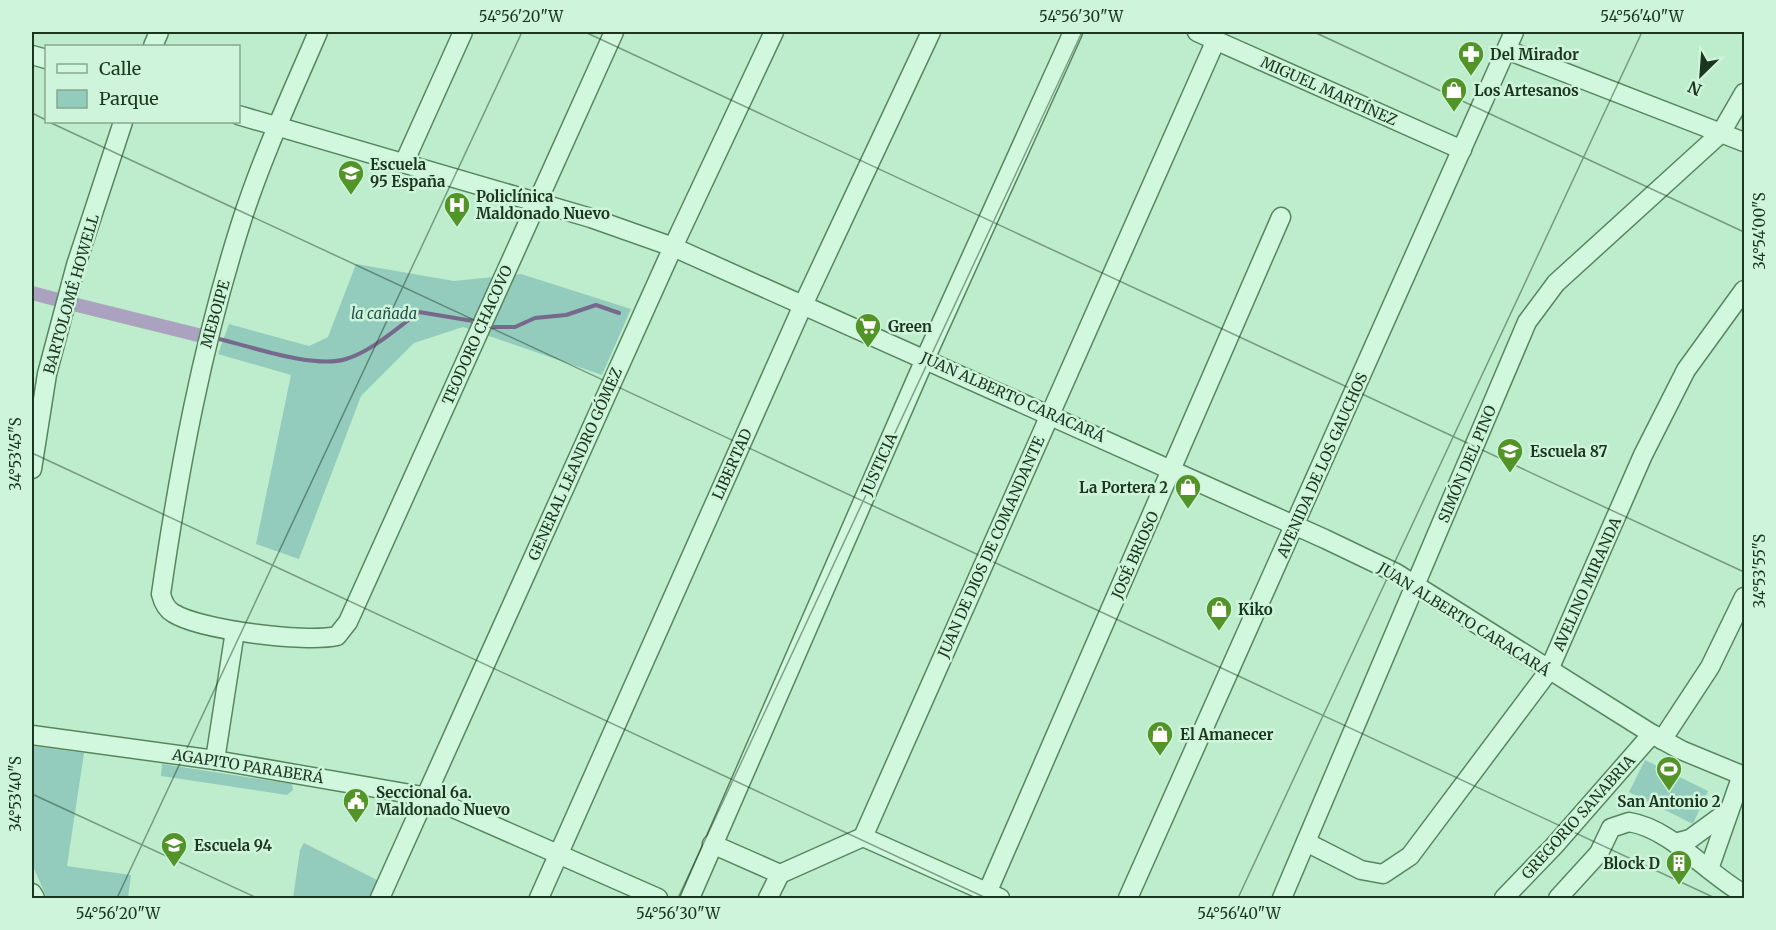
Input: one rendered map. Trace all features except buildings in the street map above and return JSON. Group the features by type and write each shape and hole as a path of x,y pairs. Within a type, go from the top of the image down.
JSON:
{"street":[{"name":"MEBOIPE","path":"235,631 182,617 167,608 161,594 162,585 180,468 203,355 240,226 277,126 318,32"},
{"path":"404,163 463,32"},
{"name":"TEODORO CHACOVO","path":"235,631 315,639 337,636 348,622 614,32"},
{"name":"GENERAL LEANDRO GÓMEZ","path":"380,898 428,797 672,247 774,32"},
{"name":"LIBERTAD","path":"539,898 803,305 931,32"},
{"name":"JUSTICIA","path":"690,898 925,359 1073,32"},
{"name":"MIGUEL MARTÍNEZ","path":"1197,32 1462,150"},
{"path":"1508,37 1744,142"},
{"name":"AVENIDA DE LOS GAUCHOS","path":"1128,898 1462,150 1508,37"},
{"name":"JUAN DE DIOS DE COMANDANTE","path":"863,837 1216,40"},
{"name":"SIMÓN DEL PINO","path":"1282,898 1527,322 1556,283 1721,133 1744,93"},
{"name":"JUAN ALBERTO CARACARÁ","path":"240,116 536,202 672,247 1173,468 1396,573 1548,672 1657,737 1743,775"},
{"name":"BARTOLOMÉ HOWELL","path":"32,469 47,374 76,265 123,123"},
{"name":"JOSÉ BRIOSO","path":"993,896 1281,217"},
{"name":"AVELINO MIRANDA","path":"1306,842 1361,870 1383,874 1410,856 1548,672 1643,455 1686,370 1744,291"},
{"name":"GREGORIO SANABRIA","path":"1504,898 1657,737 1710,667 1744,597"},
{"path":"215,760 235,631"},
{"name":"AGAPITO PARABERÁ","path":"32,735 215,760 428,797 658,898"},
{"path":"1709,869 1727,812 1743,775"},
{"path":"1675,843 1706,829 1727,812"},
{"path":"1557,898 1599,853 1611,828 1623,823 1636,824 1675,843 1709,869 1720,881 1744,894"},
{"path":"768,898 780,873 863,837 993,896"},
{"path":"712,844 780,873"},
{"path":"32,893 35,898"}],"green space":[{"name":"la cañada","path":"356,264 454,281 521,274 631,309 602,375 463,327 414,343 361,396 299,559 256,544 291,375 218,354 229,324 309,346 328,337"},
{"path":"32,746 84,753 67,866 131,875 128,898 47,898 32,864"},
{"name":"San Antonio 2","path":"1645,760 1708,791 1693,824 1629,792"},
{"path":"162,764 292,784 293,790 287,795 161,776"},
{"path":"304,843 379,881 368,898 293,898 300,850"}],"waterway":[{"path":"32,293 55,299"},
{"path":"77,305 198,335"},
{"path":"489,327 515,327 535,318 566,315 596,305 619,313"},
{"path":"219,339 283,356 333,361 346,359 365,351 419,312 473,321"}],"place":[{"name":"Del Mirador","path":"1471,77"},
{"name":"Los Artesanos","path":"1454,113"},
{"name":"Escuela 95 España","path":"351,196"},
{"name":"Policlínica Maldonado Nuevo","path":"457,228"},
{"name":"Green","path":"868,349"},
{"name":"Escuela 87","path":"1510,474"},
{"name":"La Portera 2","path":"1188,510"},
{"name":"Kiko","path":"1219,632"},
{"name":"El Amanecer","path":"1160,757"},
{"name":"San Antonio 2","path":"1669,792"},
{"name":"Seccional 6a. Maldonado Nuevo","path":"356,824"},
{"name":"Escuela 94","path":"174,868"},
{"name":"Block D","path":"1679,886"}]}
